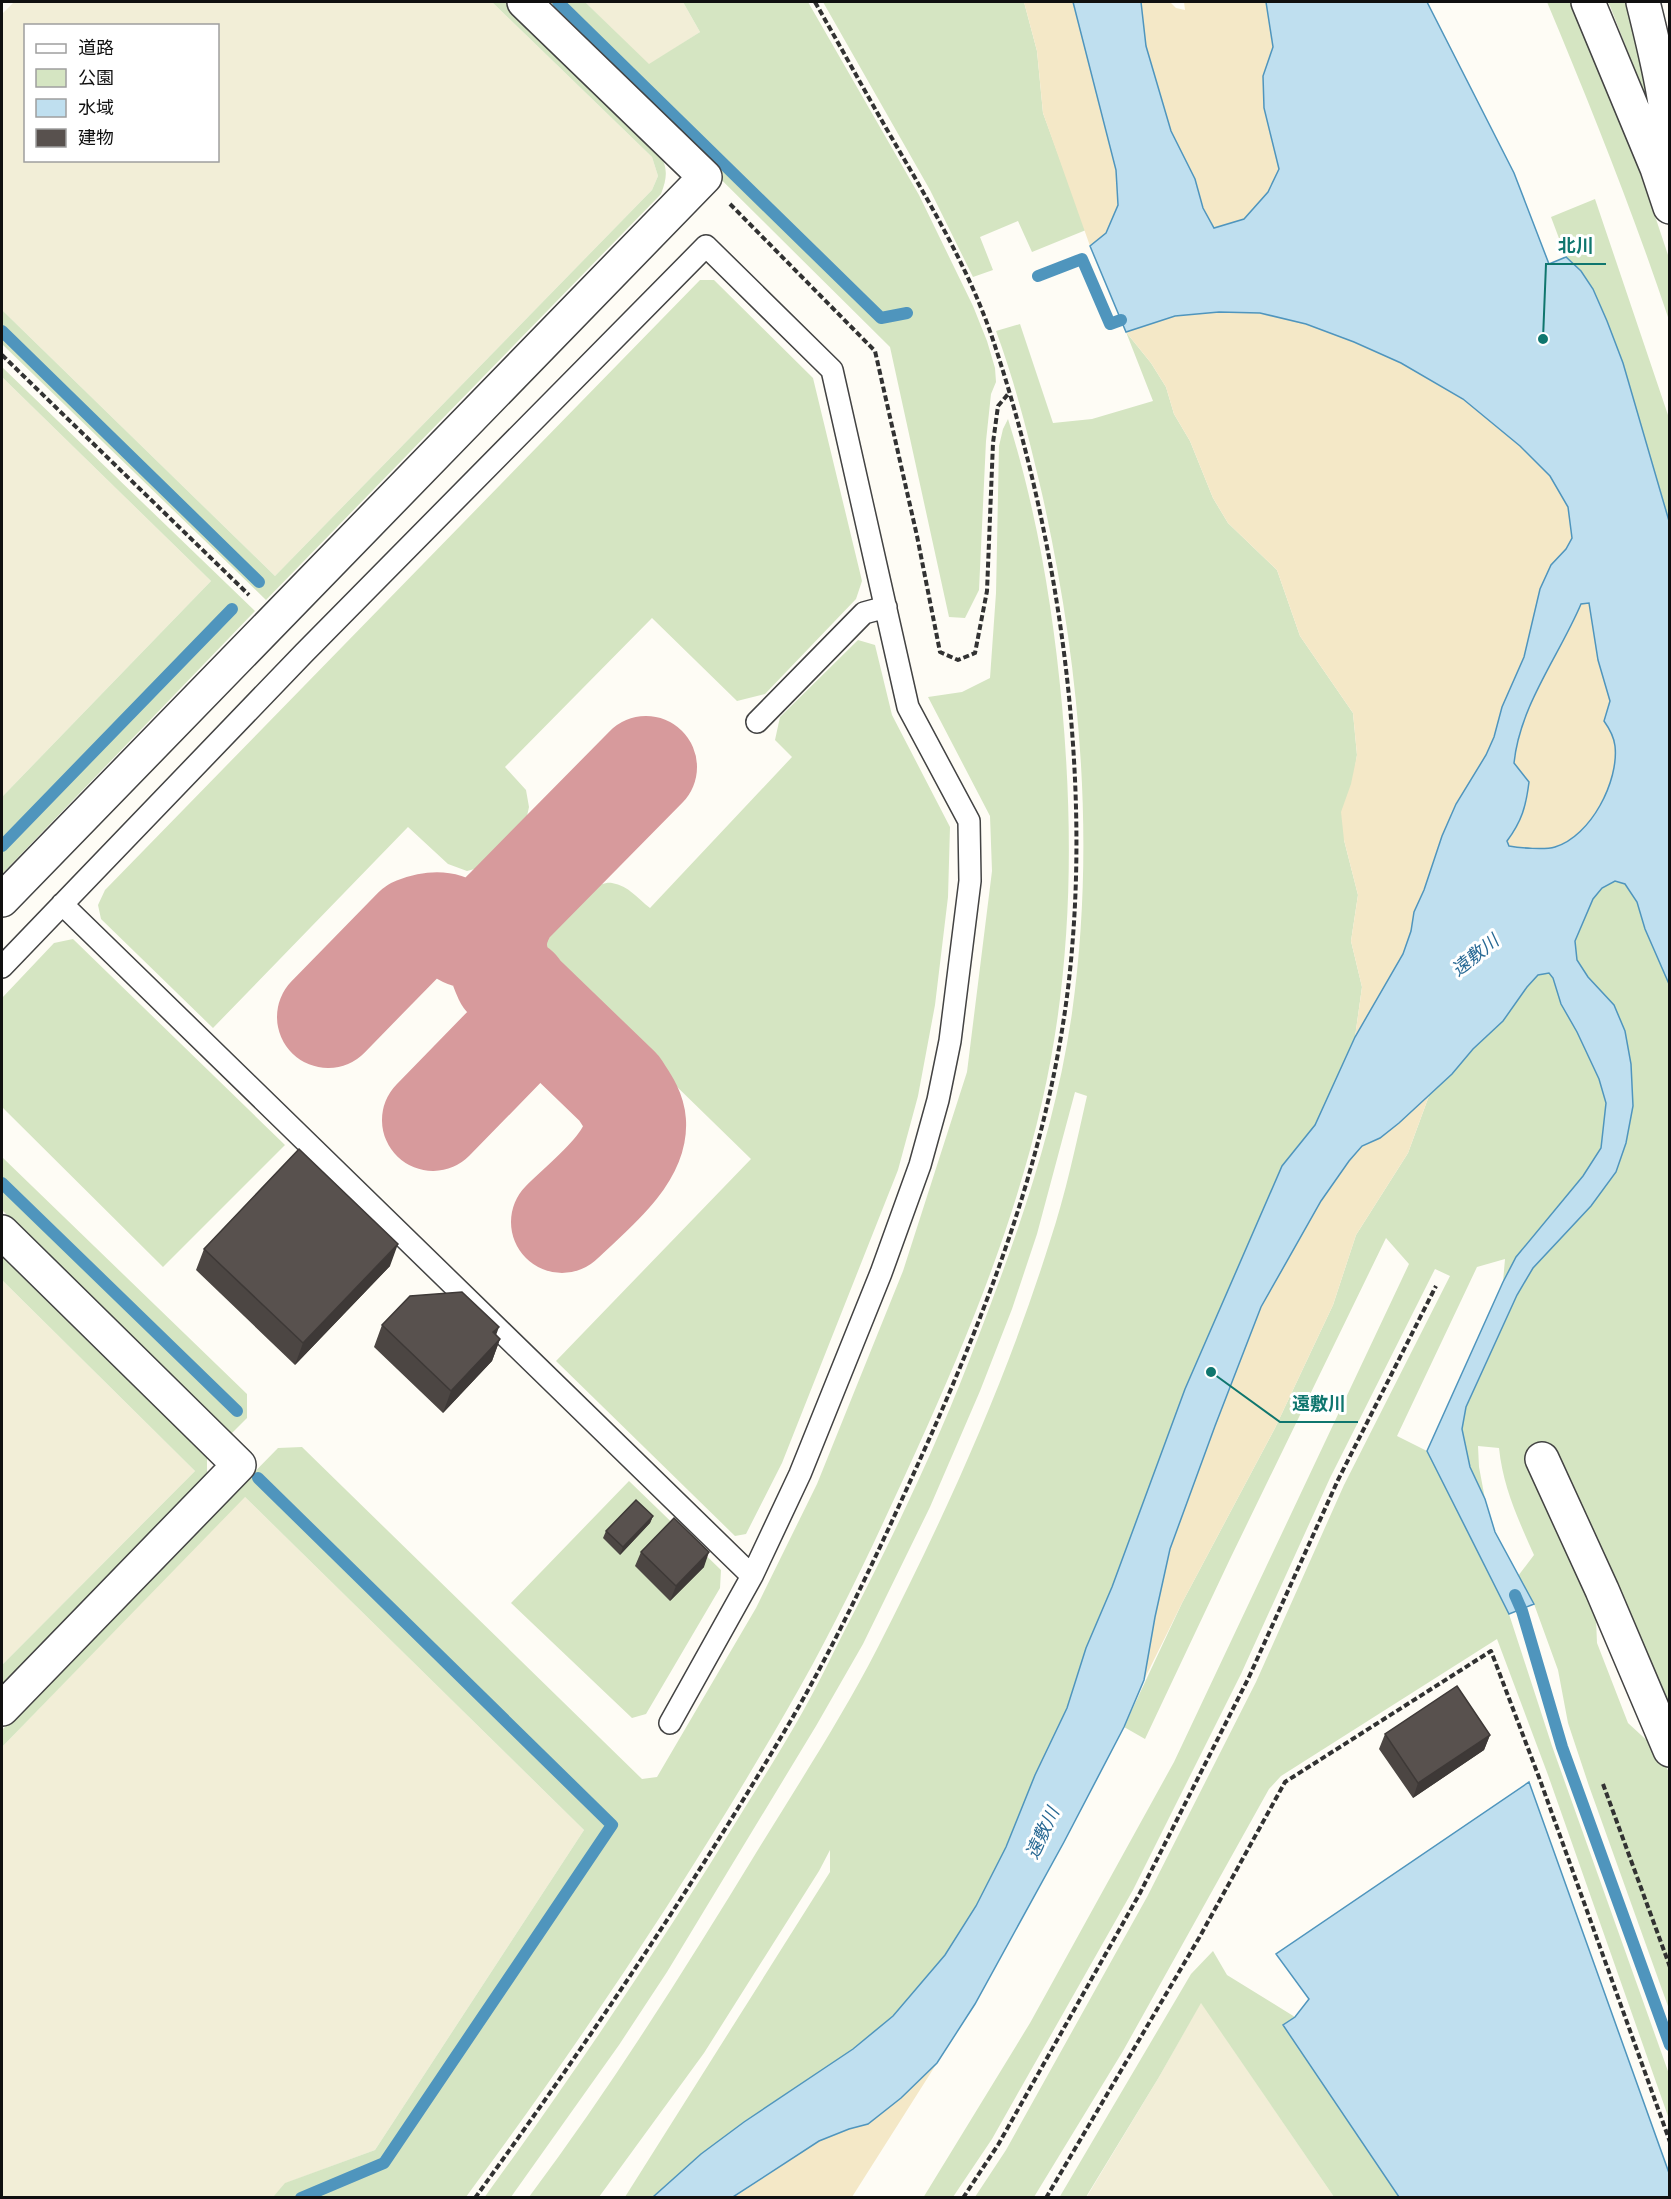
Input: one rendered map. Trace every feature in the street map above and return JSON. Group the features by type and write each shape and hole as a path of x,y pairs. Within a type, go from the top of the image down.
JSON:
{"street":[{"path":"2,900 705,177 524,2"},
{"path":"1588,2 1657,168 1670,207"},
{"path":"1643,2 1661,81 1668,125 1668,150 1657,168"},
{"path":"2,1232 239,1465 2,1708"},
{"path":"1542,1459 1602,1590 1670,1750"}],"lane":[{"path":"2,967 304,652 706,246 831,370 909,707 969,821 970,881 950,1041 938,1100 920,1165 881,1273 800,1474 752,1576 670,1723"},
{"path":"757,722 864,613 886,607"},
{"path":"62,904 752,1576"}],"path":[{"path":"475,2198 545,2102 712,1848 796,1711 895,1514 952,1386 991,1288 1026,1187 1049,1101 1064,1015 1072,953 1077,825 1073,753 1061,632 1048,549 1030,468 993,340 959,260 924,193 815,2"},
{"path":"705,177 875,351 917,536 940,652 958,660 975,653 987,591 993,443 998,406 1009,393"},
{"path":"2,355 274,619"},
{"path":"963,2198 998,2145 1140,1893 1249,1677 1338,1480 1436,1286"},
{"path":"1046,2198 1199,1938 1285,1782 1491,1651 1540,1780 1670,2142"},
{"path":"1603,1784 1670,1967"}],"shaded area":[{"path":"14,2 492,2 652,157 658,176 652,190 275,576 2,310 2,14"},
{"path":"585,2 683,2 700,32 649,65"},
{"path":"2,377 211,581 2,797"},
{"path":"2,1280 195,1471 2,1665"},
{"path":"244,1496 584,1830 375,2150 286,2183 273,2197 2,2197 2,1747"},
{"path":"1201,2002 1334,2197 1086,2198"}],"green space":[{"path":"492,2 508,2 643,133 663,161 666,175 661,194 266,600 2,344 2,310 275,576 652,190 658,176 652,157"},
{"path":"542,2 585,2 649,64 700,32 683,2 808,2 919,195 973,306 995,368 996,382 991,394 986,441 979,590 965,618 949,617 890,347"},
{"path":"823,2 1024,2 1037,51 1043,113 1086,230 1032,252 1018,221 980,237 993,270 973,277 930,190"},
{"path":"1547,2 1575,2 1632,147 1669,258 1669,320 1611,160"},
{"path":"1608,2 1632,2 1659,132 1610,6"},
{"path":"1595,199 1669,418 1669,521 1623,363 1607,321 1593,289 1581,271 1566,257 1551,217"},
{"path":"700,280 714,280 813,378 862,581 856,599 765,694 737,701 652,618 505,767 526,790 529,807 525,825 486,866 467,871 448,864 408,827 213,1028 101,919 98,905 105,890"},
{"path":"1020,324 1053,423 1092,419 1153,401 1126,332 1151,363 1166,387 1174,414 1190,441 1213,498 1228,523 1277,570 1300,636 1353,713 1357,755 1344,840 1358,895 1351,941 1362,987 1355,1037 1315,1125 1282,1166 1185,1389 1112,1587 1086,1648 1067,1708 1035,1775 1006,1847 976,1906 945,1955 893,2016 853,2049 744,2122 701,2154 653,2197 625,2197 830,1872 830,1850 704,2053 599,2197 529,2197 618,2071 702,1941 834,1727 902,1600 950,1500 994,1398 1033,1294 1061,1205 1087,1096 1075,1092 1037,1234 1012,1309 980,1391 930,1507 863,1644 667,1972 619,2045 511,2197 484,2198 650,1957 766,1773 814,1690 867,1587 950,1409 1022,1217 1046,1136 1072,1013 1083,884 1083,820 1075,690 1056,561 1028,435 996,331"},
{"path":"2,367 255,611 2,874 2,797 211,581 2,377"},
{"path":"1008,419 1035,525 1054,632 1066,755 1068,904 1059,1003 1042,1102 1004,1235 972,1321 936,1407 855,1581 787,1710 712,1835 593,2019 466,2197 273,2197 285,2183 375,2150 584,1830 245,1497 2,1747 2,1730 278,1448 302,1447 642,1779 657,1777 756,1608 817,1484 903,1271 967,1072 992,871 990,816 928,697 962,692 990,678 996,593 999,446"},
{"path":"858,640 875,645 892,715 950,827 948,897 935,1005 918,1096 898,1170 782,1463 746,1534 735,1536 556,1361 751,1159 551,964 545,942 554,924 572,904 593,888 603,884 612,883 623,887 650,908 792,757 775,740 780,717"},
{"path":"1615,881 1625,884 1637,902 1645,929 1669,984 1669,1734 1595,1595 1597,1643 1628,1723 1653,1746 1669,1772 1669,2009 1568,1723 1558,1670 1534,1604 1518,1576 1534,1555 1508,1490 1499,1448 1478,1446 1485,1499 1470,1467 1462,1429 1466,1407 1517,1295 1533,1268 1591,1206 1616,1172 1626,1143 1633,1106 1631,1064 1614,1005 1588,977 1577,960 1575,941 1593,899 1602,888"},
{"path":"73,939 285,1145 163,1267 2,1107 2,998 54,943"},
{"path":"1549,973 1553,978 1561,1004 1599,1079 1606,1103 1601,1148 1583,1176 1516,1257 1503,1282 1505,1259 1477,1267 1397,1436 1427,1451 1509,1614 1552,1746 1669,2074 1669,2119 1548,1775 1497,1639 1281,1776 1269,1789 1123,2051 1034,2197 975,2197 1006,2150 1147,1897 1256,1682 1344,1485 1450,1276 1435,1269 1330,1478 1241,1674 1133,1890 992,2139 953,2197 923,2198 1030,2023 1174,1762 1409,1264 1386,1238 1145,1739 1124,1727 1182,1603 1275,1428 1333,1305 1356,1235 1408,1153 1430,1093 1452,1074 1473,1049 1503,1021 1538,975"},
{"path":"2,1157 247,1394 247,1418 230,1435 2,1210"},
{"path":"2,1255 207,1457 207,1475 2,1685 2,1665 195,1471 2,1280"},
{"path":"629,1481 721,1570 720,1588 646,1714 632,1718 511,1603"},
{"path":"1213,1951 1227,1975 1295,2017 1283,2025 1399,2197 1334,2197 1201,2003 1086,2197 1059,2198 1191,1974"}],"sand":[{"path":"1024,2 1073,2 1116,170 1118,205 1106,233 1090,246 1043,113 1037,51"},
{"path":"1141,2 1170,2 1176,8 1185,10 1184,2 1266,2 1273,47 1263,76 1264,108 1279,169 1268,192 1244,219 1213,228 1203,208 1195,179 1171,131 1146,46"},
{"path":"1219,312 1260,313 1306,324 1401,363 1463,399 1520,446 1550,476 1568,507 1572,538 1566,549 1551,565 1540,589 1524,657 1502,707 1494,737 1486,755 1456,804 1442,836 1414,912 1411,931 1403,954 1355,1037 1362,987 1351,941 1358,895 1344,840 1341,812 1351,784 1357,755 1353,713 1300,636 1277,570 1228,523 1213,498 1190,441 1174,414 1166,387 1151,363 1126,332 1175,316"},
{"path":"1589,602 1598,660 1610,701 1604,721 1614,739 1615,760 1612,775 1600,806 1580,832 1568,841 1555,847 1545,848 1509,846 1507,841 1522,813 1529,782 1514,763 1524,721 1581,604"},
{"path":"1430,1093 1408,1153 1356,1235 1333,1305 1275,1428 1144,1680 1170,1549 1261,1307 1321,1201 1349,1161 1362,1146 1380,1138"},
{"path":"937,2063 852,2197 733,2198 819,2141 868,2124 901,2098"}],"water":[{"path":"1073,2 1141,2 1146,46 1171,131 1195,179 1203,208 1214,228 1244,219 1268,192 1279,169 1264,108 1263,76 1273,47 1266,2 1427,2 1514,173 1549,264 1566,257 1581,271 1593,289 1623,363 1669,521 1669,984 1645,929 1637,902 1625,884 1615,881 1602,888 1593,899 1575,941 1577,960 1588,977 1614,1005 1625,1031 1631,1064 1633,1106 1626,1143 1616,1172 1591,1206 1533,1268 1517,1295 1466,1407 1462,1429 1470,1467 1485,1499 1495,1532 1534,1604 1509,1614 1427,1451 1516,1257 1583,1176 1601,1148 1606,1103 1599,1079 1561,1004 1553,978 1549,973 1538,975 1503,1021 1473,1049 1452,1074 1399,1123 1380,1138 1362,1146 1349,1161 1321,1201 1261,1307 1170,1549 1144,1680 1124,1727 975,2004 937,2063 901,2098 868,2124 819,2141 733,2197 653,2197 701,2154 744,2122 853,2049 893,2016 945,1955 976,1906 1006,1847 1035,1775 1067,1708 1086,1648 1112,1587 1185,1389 1282,1166 1315,1125 1355,1037 1403,954 1411,931 1414,912 1442,836 1456,804 1486,755 1494,737 1502,707 1524,657 1540,589 1551,565 1566,549 1572,538 1568,507 1550,476 1520,446 1463,399 1401,363 1306,324 1260,313 1219,312 1175,316 1126,332 1090,246 1106,233 1118,205 1116,170","holes":["1589,603 1598,660 1610,701 1604,721 1614,739 1615,746 1612,775 1600,806 1580,832 1555,847 1509,846 1507,841 1522,813 1529,782 1514,763 1524,721 1581,604"]},
{"path":"1529,1782 1669,2173 1669,2197 1399,2197 1283,2025 1295,2017 1309,1999 1276,1954"}],"building":[{"path":"299,1149 398,1244 303,1343 204,1249"},
{"path":"462,1292 499,1327 493,1332 500,1339 451,1391 382,1325 410,1296"},
{"path":"636,1500 653,1516 623,1547 606,1531"},
{"path":"674,1518 709,1552 676,1586 641,1552"},
{"path":"1457,1686 1490,1735 1418,1783 1385,1734"}],"waterway":[{"path":"558,2 881,318 907,313"},
{"path":"1038,276 1082,259 1110,324 1121,320"},
{"path":"2,331 259,582"},
{"path":"2,846 232,609"},
{"path":"2,1183 237,1411"},
{"path":"258,1478 612,1825 384,2163 301,2198"},
{"path":"1515,1595 1522,1611 1562,1747 1670,2045"}],"taxiway":[{"path":"562,1222 620,1164 634,1136 634,1117 619,1088 505,978 496,950 497,934 508,907 646,767"},
{"path":"328,1017 415,928 440,923 450,926 464,936 471,937 485,929 508,907"},
{"path":"433,1120 517,1032 524,1014 518,989"}],"place":[{"name":"北川","path":"1543,339"},
{"name":"遠敷川","path":"1211,1372"}]}
